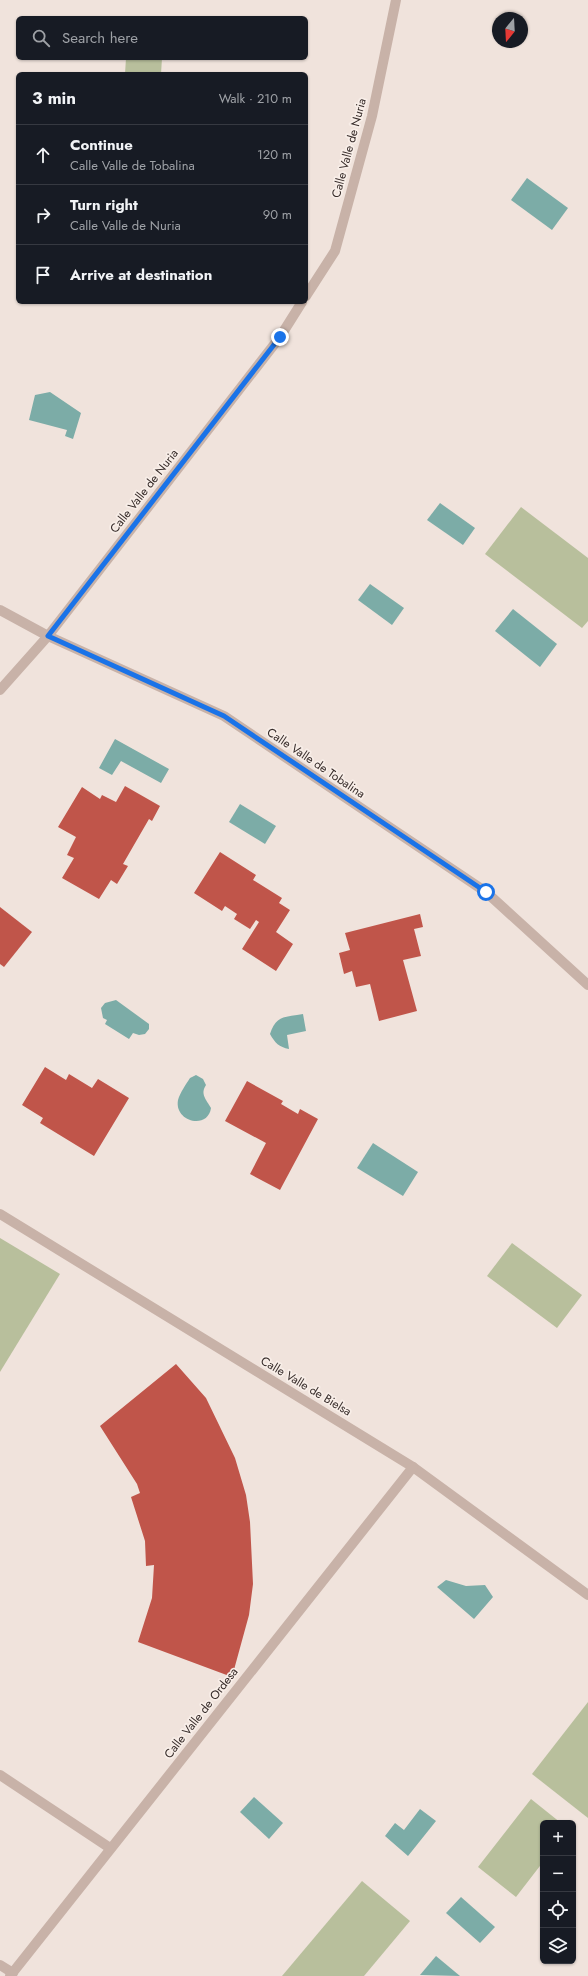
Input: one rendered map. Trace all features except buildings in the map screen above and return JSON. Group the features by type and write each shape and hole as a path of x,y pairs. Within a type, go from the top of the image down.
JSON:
{"street":[{"name":"Calle Valle de Nuria","path":"308,293 335,250 372,116 396,0"},
{"name":"Calle Valle de Nuria","path":"0,690 48,636 280,337 301,304"},
{"name":"Calle Valle de Tobalina","path":"0,610 48,636 224,716 486,892 588,985"},
{"name":"Calle Valle de Bielsa","path":"0,1214 413,1467 588,1594"},
{"name":"Calle Valle de Ordesa","path":"11,1975 413,1467"},
{"path":"0,1775 110,1848"},
{"path":"0,1965 11,1975"}],"green space":[{"path":"126,60 162,60 161,72 125,72"},
{"path":"521,507 588,558 588,621 582,628 485,554"},
{"path":"0,1238 60,1274 0,1372"},
{"path":"512,1243 582,1295 557,1328 487,1276"},
{"path":"588,1702 588,1818 532,1774"},
{"path":"531,1799 557,1820 540,1820 540,1866 516,1897 478,1867"},
{"path":"362,1881 410,1921 364,1976 282,1976"}],"water":[{"path":"527,178 568,208 552,230 511,200"},
{"path":"50,392 81,413 73,439 65,436 67,430 29,420 35,395"},
{"path":"440,503 475,528 463,545 427,520"},
{"path":"370,584 404,608 392,625 358,600"},
{"path":"513,609 557,644 540,667 495,631"},
{"path":"115,739 169,769 161,783 121,761 112,775 99,768"},
{"path":"240,804 276,826 265,844 229,822"},
{"path":"116,1000 149,1024 149,1029 145,1034 139,1035 133,1033 129,1039 105,1024 107,1020 103,1018 101,1008 105,1003"},
{"path":"303,1014 306,1031 287,1035 289,1049 278,1044 270,1034 275,1023 282,1018"},
{"path":"196,1075 203,1079 206,1085 204,1088 204,1094 211,1108 209,1115 198,1121 186,1118 181,1114 178,1108 178,1100 182,1092 190,1078"},
{"path":"373,1143 418,1172 403,1196 357,1168"},
{"path":"446,1580 466,1586 485,1585 493,1597 474,1619 437,1587"},
{"path":"254,1797 283,1823 269,1839 240,1812"},
{"path":"420,1809 436,1821 408,1856 385,1836 395,1823 404,1830"},
{"path":"461,1897 495,1927 480,1943 446,1913"},
{"path":"436,1956 460,1976 420,1975"}],"route":[{"path":"280,337 48,636 224,716 486,892"}]}
